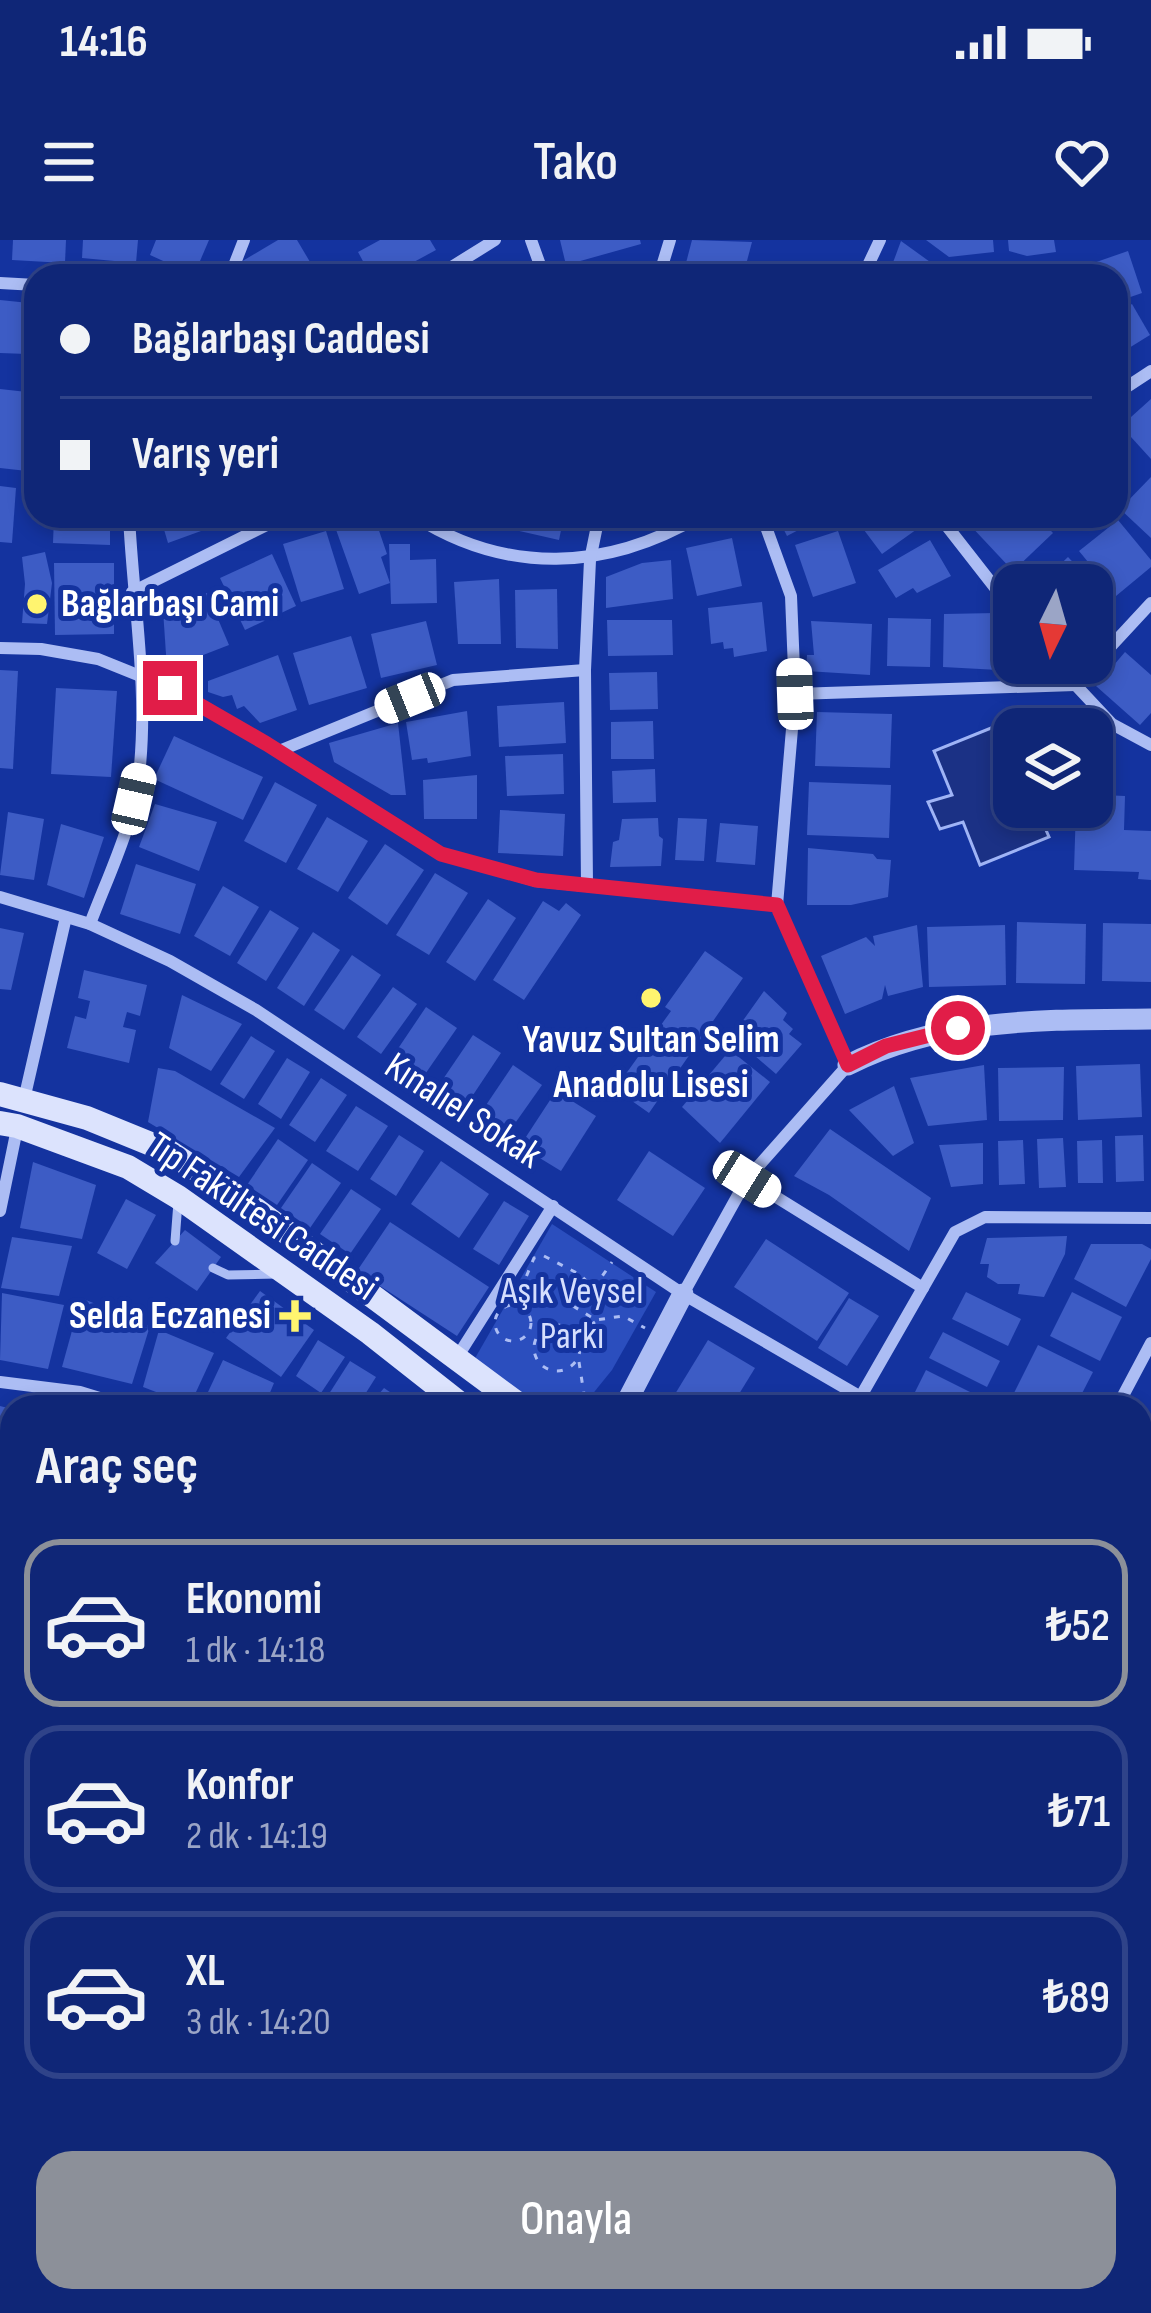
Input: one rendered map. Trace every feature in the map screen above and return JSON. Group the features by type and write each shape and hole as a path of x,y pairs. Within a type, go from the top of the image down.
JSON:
{"main road":[{"path":"12,1096 87,1118 168,1151 255,1209 506,1395"},
{"name":"Tıp Fakültesi Caddesi","path":"9,1125 128,1167 178,1197 290,1274 448,1395"}],"street":[{"path":"456,264 495,240"},
{"path":"90,923 128,823 139,774 140,676 129,528"},
{"path":"132,592 261,528"},
{"path":"433,528 448,538 516,556 590,560 674,528"},
{"path":"587,885 585,670 590,560 597,528"},
{"path":"766,528 791,596 795,694 777,905 848,1065"},
{"path":"948,528 993,585"},
{"path":"795,694 1076,686 1151,603"},
{"path":"0,648 98,659 170,688 441,854 536,880 777,905"},
{"path":"279,752 453,680 585,670"},
{"path":"1076,686 1112,724 1151,746"},
{"name":"Kınalıel Sokak","path":"0,898 90,923 256,1010 683,1294 860,1395"},
{"path":"0,1211 12,1096 66,917"},
{"path":"630,1395 747,1179 848,1065 886,1046 958,1028 1050,1020 1151,1019"},
{"path":"747,1179 923,1288"},
{"path":"456,1359 554,1206"},
{"path":"863,1395 955,1232 985,1217 1151,1219"},
{"path":"1145,1374 1151,1343"},
{"path":"0,1382 90,1395"}],"lane":[{"path":"175,1241 178,1197"},
{"path":"213,1268 227,1275 290,1274"}],"path":[{"path":"571,1306 589,1299 620,1251"},
{"path":"594,1288 555,1258 534,1258 524,1282 533,1292 596,1321"},
{"path":"507,1306 522,1306 532,1314 523,1340 502,1339 495,1327 498,1314 507,1306"},
{"path":"578,1334 596,1321 622,1316 660,1337"},
{"path":"578,1334 552,1327 539,1332 533,1351 540,1367 566,1370 579,1360"},
{"path":"578,1334 584,1395"}],"green space":[{"name":"Aşık Veysel Parkı","path":"552,1224 656,1292 612,1370 592,1395 521,1395 474,1360"}],"shaded area":[{"path":"993,727 993,828 1045,828 1049,837 980,865 963,822 940,829 928,802 952,795 934,751"}],"building":[{"path":"13,240 66,240 65,263 12,260"},
{"path":"83,240 138,240 136,263 82,258"},
{"path":"156,240 209,240 199,264 170,264 150,255"},
{"path":"278,240 297,240 311,264 237,264"},
{"path":"380,240 430,240 436,250 410,264 364,264 358,252"},
{"path":"560,240 640,240 641,244 566,264"},
{"path":"692,240 752,242 746,264 686,263"},
{"path":"926,240 993,240 994,252 949,257"},
{"path":"1008,240 1054,240 1056,252 1027,256 1009,251"},
{"path":"901,241 933,264 892,264"},
{"path":"1128,251 1142,293 1128,298 1128,264 1091,264"},
{"path":"0,300 24,302 24,354 0,353"},
{"path":"1132,304 1150,335 1128,349 1128,306"},
{"path":"0,389 24,392 24,471 0,468"},
{"path":"1151,399 1151,459 1128,434 1128,420"},
{"path":"1151,477 1151,538 1128,516 1128,501"},
{"path":"0,486 16,488 12,543 0,542"},
{"path":"54,528 110,528 110,545 53,543"},
{"path":"164,528 209,528 168,543"},
{"path":"335,528 378,528 390,583 359,594"},
{"path":"515,528 562,528 559,540"},
{"path":"862,528 919,528 882,554"},
{"path":"973,528 1048,528 1053,533 1020,564 1006,564"},
{"path":"1108,528 1125,528 1151,560 1151,567 1116,596 1113,564 1090,564 1079,551"},
{"path":"326,531 344,589 301,602 283,544"},
{"path":"838,531 856,583 813,597 795,545"},
{"path":"732,538 742,586 697,596 686,548"},
{"path":"930,540 951,576 896,598 878,570"},
{"path":"389,544 410,544 410,560 436,559 437,603 391,604"},
{"name":"Bağlarbaşı Cami","path":"45,552 52,583 47,624 22,623 22,557"},
{"path":"272,554 296,606 245,630 220,578"},
{"path":"671,560 673,599 606,608 606,577 642,563"},
{"path":"54,563 114,563 114,634 55,635"},
{"path":"499,579 501,644 458,644 454,582"},
{"path":"557,589 558,649 516,648 515,590"},
{"path":"207,593 229,645 167,669 163,610"},
{"path":"762,602 767,651 734,657 733,648 724,649 723,642 711,644 708,608"},
{"path":"993,613 993,670 943,667 944,614"},
{"path":"888,618 931,619 930,667 887,666"},
{"path":"607,620 672,620 673,655 608,656"},
{"path":"426,621 437,665 381,678 371,634"},
{"path":"811,621 872,624 870,675 806,671 807,655 814,655"},
{"path":"351,636 367,688 309,705 293,653"},
{"path":"1125,652 1151,675 1151,713 1140,725 1096,686 1113,684 1113,666"},
{"path":"278,655 297,710 260,723 244,706 237,709 232,695 208,692 208,681"},
{"path":"0,670 18,671 13,769 0,768"},
{"path":"657,672 658,709 610,710 609,673"},
{"path":"56,688 117,691 111,777 51,774"},
{"path":"564,702 566,743 499,747 497,706"},
{"path":"467,711 471,756 428,763 427,758 412,760 406,722"},
{"path":"817,712 892,714 890,768 815,766"},
{"path":"653,721 654,759 611,759 611,722"},
{"path":"398,723 406,795 391,795 334,762 329,743"},
{"path":"174,736 263,777 243,820 154,779"},
{"path":"563,754 564,794 507,796 505,756"},
{"path":"655,769 656,802 613,803 612,771"},
{"path":"477,775 477,819 424,819 423,780"},
{"path":"275,782 317,805 286,863 244,841"},
{"path":"809,782 891,785 889,838 807,835"},
{"path":"1113,795 1125,796 1124,830 1151,831 1151,880 1138,879 1139,872 1074,870 1075,828 1113,828"},
{"path":"155,804 217,822 199,871 139,847"},
{"path":"500,810 565,814 563,856 498,853"},
{"path":"8,812 44,819 34,880 0,875"},
{"path":"327,817 368,841 338,892 297,869"},
{"path":"658,818 663,839 661,866 610,867 622,819"},
{"path":"678,818 707,819 704,861 675,860"},
{"path":"720,823 758,826 755,865 716,862"},
{"path":"61,824 104,837 84,898 47,885"},
{"path":"385,844 424,870 387,925 348,898"},
{"path":"808,848 891,860 888,897 851,905 807,905"},
{"path":"136,864 196,884 180,934 120,914"},
{"path":"435,873 468,893 429,955 396,935"},
{"path":"223,886 259,907 230,956 194,936"},
{"path":"488,899 516,918 475,981 446,962"},
{"path":"543,901 559,911 566,903 581,915 524,1000 493,980"},
{"path":"270,910 299,928 266,981 237,963"},
{"path":"1017,922 1086,924 1085,984 1016,983"},
{"path":"1103,923 1151,924 1151,982 1102,981"},
{"path":"917,925 923,987 888,996 885,985 882,999 845,1014 821,956 866,937 875,946 873,936"},
{"path":"1005,925 1006,985 929,987 927,927"},
{"path":"0,928 24,933 11,990 0,989"},
{"path":"313,932 340,950 304,1006 277,988"},
{"path":"705,951 743,978 649,1113 615,1089 671,1011 665,1007"},
{"path":"352,955 381,975 344,1030 314,1010"},
{"path":"84,970 147,985 140,1016 127,1012 123,1027 136,1030 129,1063 67,1048 75,1016 86,1019 90,1001 78,998"},
{"path":"393,987 417,1004 381,1054 357,1037"},
{"path":"764,991 787,1013 783,1020 793,1029 789,1034 802,1044 776,1074 732,1036"},
{"path":"182,995 242,1024 211,1071 169,1048"},
{"path":"426,1007 457,1028 421,1080 391,1059"},
{"path":"473,1035 501,1053 465,1107 437,1088"},
{"path":"251,1036 275,1051 244,1099 220,1084"},
{"path":"730,1050 770,1082 720,1143 682,1107"},
{"path":"287,1058 310,1072 281,1119 258,1104"},
{"path":"1140,1064 1142,1117 1078,1120 1076,1066"},
{"path":"513,1065 542,1085 506,1136 478,1117"},
{"path":"984,1065 987,1120 928,1126 910,1078"},
{"path":"1064,1067 1063,1120 999,1121 998,1068"},
{"path":"158,1068 175,1071 275,1128 239,1177 148,1122"},
{"path":"321,1078 347,1095 315,1142 289,1125"},
{"path":"894,1086 914,1143 893,1156 849,1110"},
{"path":"556,1091 596,1116 561,1171 520,1146"},
{"path":"356,1106 388,1126 358,1171 326,1151"},
{"path":"830,1129 931,1198 909,1251 794,1176"},
{"path":"399,1135 424,1151 396,1196 370,1179"},
{"path":"1143,1135 1144,1181 1116,1182 1115,1136"},
{"path":"1063,1138 1066,1187 1039,1188 1037,1139"},
{"path":"278,1139 308,1160 277,1205 247,1185"},
{"path":"1023,1140 1025,1184 999,1185 998,1141"},
{"path":"1102,1140 1103,1183 1078,1183 1077,1141"},
{"path":"983,1143 983,1184 951,1187 939,1145"},
{"path":"649,1151 705,1188 673,1236 617,1200"},
{"path":"441,1161 489,1194 459,1238 411,1204"},
{"path":"33,1162 96,1185 82,1239 20,1228"},
{"path":"312,1163 341,1183 310,1228 281,1208"},
{"path":"351,1189 381,1209 350,1254 320,1234"},
{"path":"126,1199 156,1215 127,1269 97,1253"},
{"path":"504,1201 529,1216 499,1265 473,1249"},
{"path":"390,1222 489,1287 457,1336 357,1271"},
{"path":"185,1230 221,1257 197,1291 155,1263"},
{"path":"1067,1236 1065,1254 1044,1297 1018,1294 1020,1284 998,1284 987,1277 989,1264 980,1264 987,1238"},
{"path":"12,1237 72,1246 59,1296 1,1288"},
{"path":"766,1239 849,1293 817,1341 734,1287"},
{"path":"1091,1244 1142,1244 1151,1249 1151,1259 1126,1307 1074,1279"},
{"path":"260,1291 314,1330 281,1377 226,1338"},
{"path":"966,1292 1021,1319 1008,1346 952,1319"},
{"path":"1072,1292 1122,1317 1100,1361 1050,1336"},
{"path":"2,1293 64,1305 48,1369 0,1360"},
{"path":"81,1298 150,1326 132,1384 62,1367"},
{"path":"849,1298 879,1316 847,1366 818,1348"},
{"path":"159,1330 214,1353 195,1395 164,1395 143,1387"},
{"path":"943,1332 1000,1361 987,1387 929,1358"},
{"path":"318,1340 345,1357 321,1393 296,1376"},
{"path":"708,1340 755,1368 738,1395 674,1395"},
{"path":"1038,1345 1093,1372 1081,1395 1014,1393"},
{"path":"223,1360 274,1383 269,1395 207,1395"},
{"path":"350,1361 376,1377 365,1395 328,1395"},
{"path":"926,1370 976,1395 914,1395"}],"place":[{"name":"Bağlarbaşı Cami","path":"37,604"},
{"name":"Yavuz Sultan Selim Anadolu Lisesi","path":"651,998"},
{"name":"Selda Eczanesi","path":"295,1316"}],"route":[{"path":"170,688 441,854 536,880 777,905 848,1065 886,1046 958,1028"}]}
